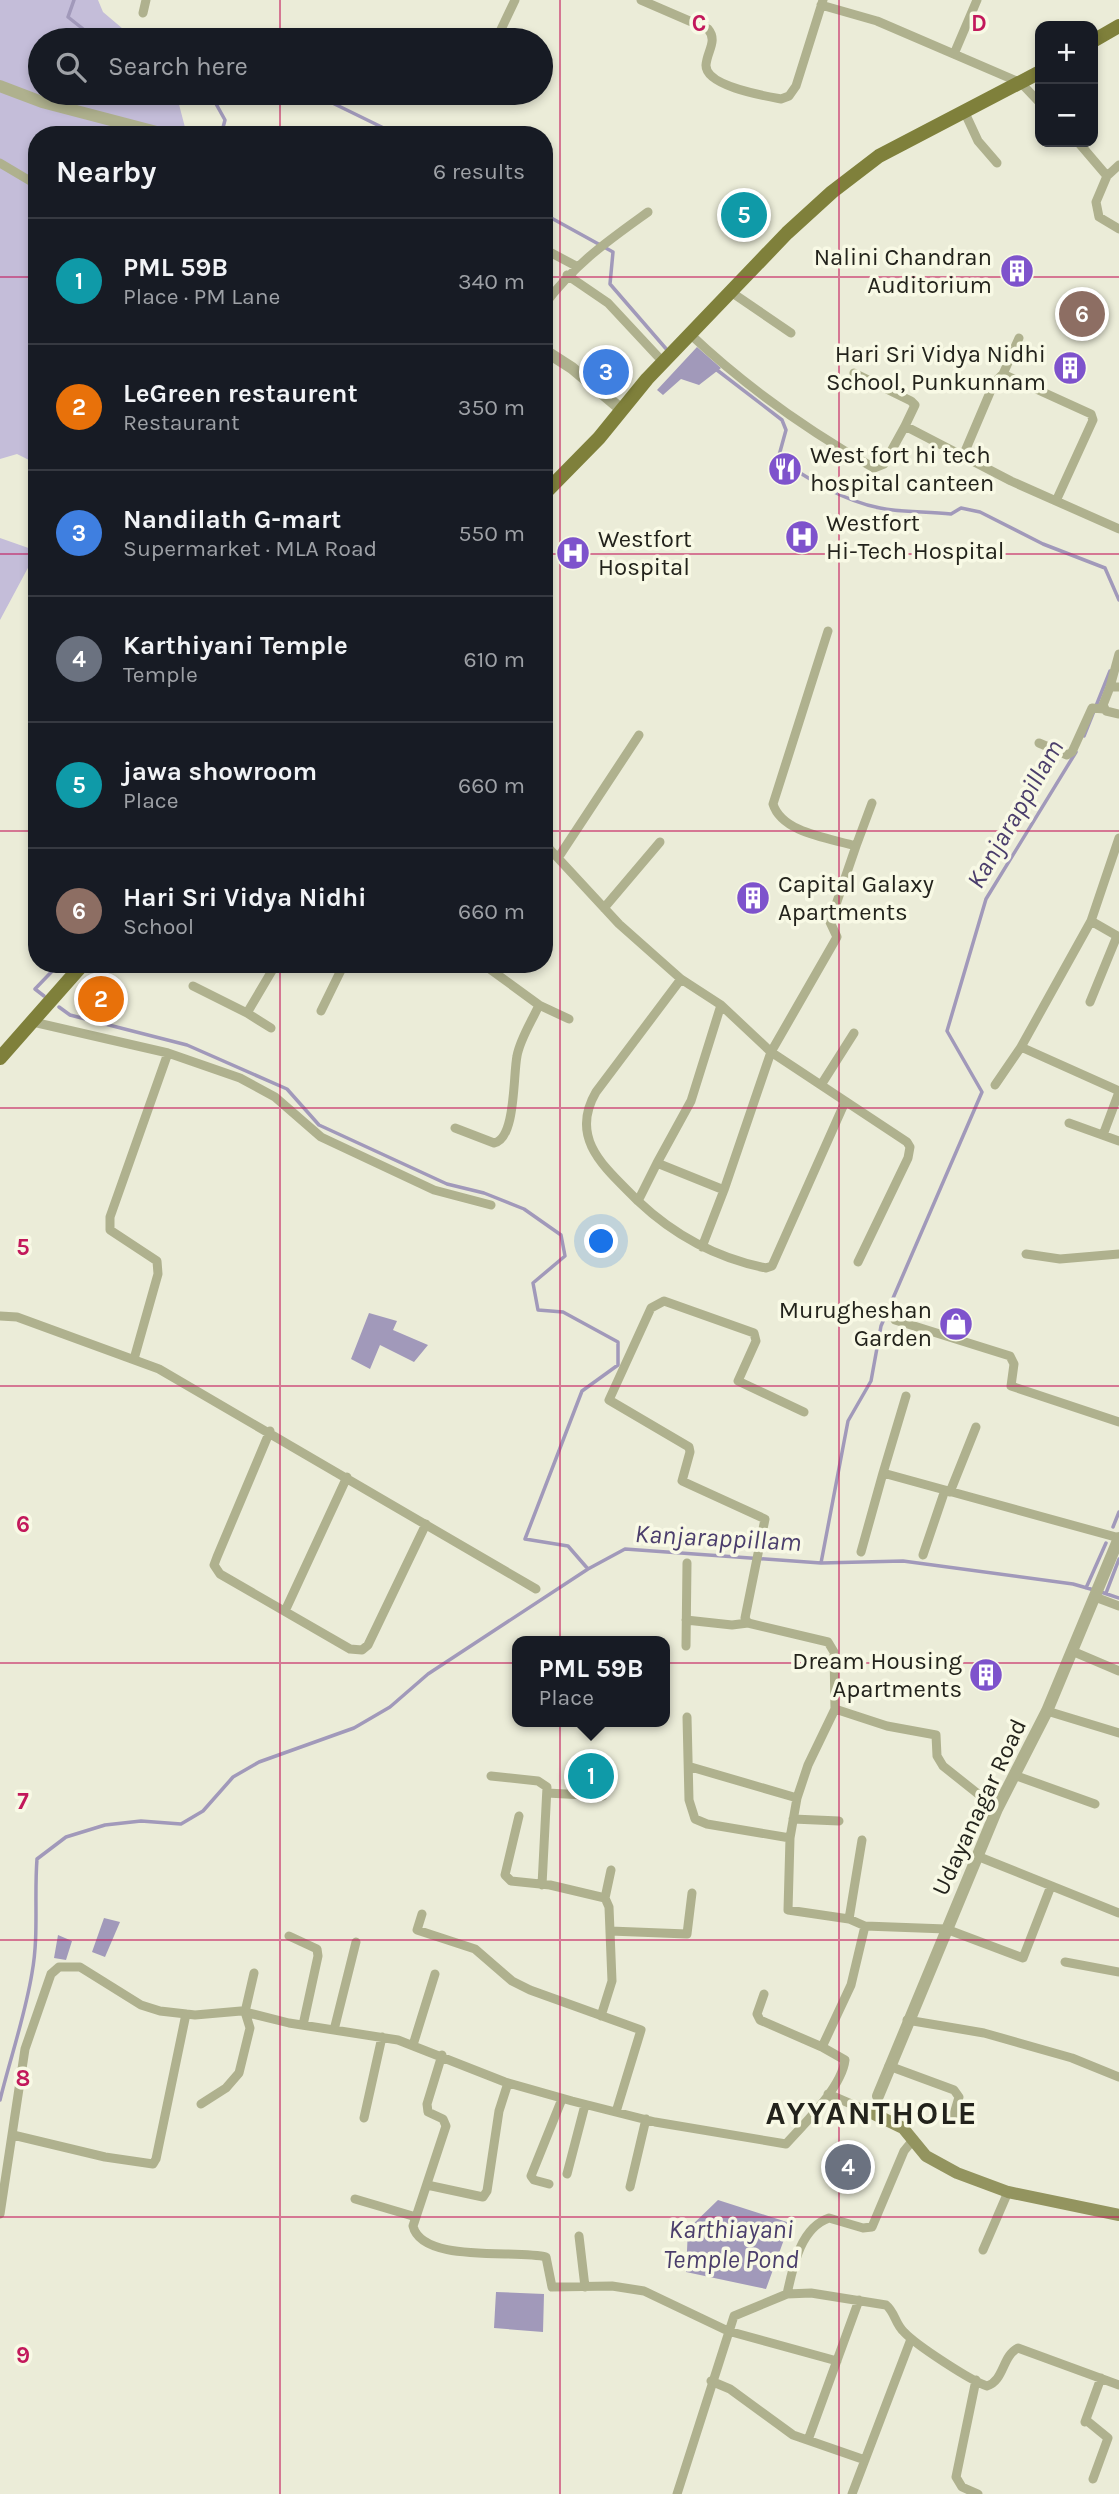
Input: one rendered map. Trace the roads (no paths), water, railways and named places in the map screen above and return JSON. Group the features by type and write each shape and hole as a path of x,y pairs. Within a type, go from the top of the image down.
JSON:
{"main road":[{"path":"1098,39 1118,29"},
{"path":"553,484 668,356 832,192 879,156 1035,75"},
{"path":"0,1058 75,973"},
{"path":"866,2110 903,2127 933,2161 1008,2192 1119,2215"}],"street":[{"path":"143,13 146,0"},
{"path":"502,28 515,0"},
{"path":"640,0 708,29 713,41 706,67 708,74 717,81 781,99 789,96 796,86 822,3 877,21 1021,83 1035,98"},
{"path":"954,54 977,0"},
{"path":"0,86 28,96"},
{"path":"55,105 134,126"},
{"path":"965,113 978,141 997,163"},
{"path":"1082,147 1107,176"},
{"path":"0,163 28,180"},
{"path":"1119,165 1107,176 1096,202 1098,217 1119,229"},
{"path":"553,293 576,266 648,212"},
{"path":"553,254 576,266"},
{"path":"567,275 608,303 668,356"},
{"path":"730,292 791,334"},
{"path":"690,334 736,377 827,442 874,468 884,464 915,405 854,373"},
{"path":"962,456 993,383 1003,374 1019,338"},
{"path":"553,356 572,368 622,410"},
{"path":"1003,374 1091,414 1093,420 1056,501"},
{"path":"905,426 1056,501 1119,528"},
{"path":"828,631 773,804 777,816 787,824 856,846"},
{"path":"1039,743 1067,755 1072,752 1114,687 1119,654"},
{"path":"1098,709 1119,714"},
{"path":"558,858 639,735"},
{"path":"702,1247 771,1052 837,937 831,922 872,803"},
{"path":"995,1085 1021,1047 1091,921 1119,838"},
{"path":"604,908 660,842"},
{"path":"553,852 604,908 681,979 721,1005 771,1052 907,1142 910,1147 908,1158 858,1262"},
{"path":"1090,1002 1118,936 1091,921"},
{"path":"247,1013 271,973"},
{"path":"321,1011 340,973"},
{"path":"495,973 539,1006 569,1019"},
{"path":"681,979 596,1091 587,1110 588,1139 594,1153 638,1202 663,1223 702,1247 741,1263 772,1266 845,1102"},
{"path":"193,986 271,1028"},
{"path":"638,1202 691,1101 721,1005"},
{"path":"455,1128 494,1143 504,1137 510,1118 519,1050 539,1006"},
{"path":"33,1022 168,1053 240,1078 275,1097 321,1137 434,1190 491,1205"},
{"path":"821,1084 854,1033"},
{"path":"1021,1047 1119,1091 1103,1135"},
{"path":"134,1359 158,1274 157,1261 110,1230 110,1217 168,1053"},
{"path":"1069,1123 1119,1141"},
{"path":"657,1163 724,1190"},
{"path":"1026,1254 1060,1259 1119,1254"},
{"path":"748,1623 746,1618 765,1519 682,1481 690,1452 688,1447 611,1404 612,1388 651,1308 664,1301 754,1333 756,1341 738,1381 804,1412"},
{"path":"0,1315 17,1317 159,1369 270,1431 536,1589"},
{"path":"895,1320 1010,1356 1014,1364 1011,1386 1119,1422"},
{"path":"861,1552 906,1396"},
{"path":"923,1555 976,1427"},
{"path":"270,1431 214,1565 220,1574 350,1649 362,1650 368,1645 426,1524"},
{"path":"883,1473 1119,1538"},
{"path":"285,1611 347,1477"},
{"name":"Udayanagar Road","path":"878,2096 996,1809 1047,1711 1119,1538"},
{"path":"686,1646 687,1563"},
{"path":"1097,1593 1119,1606"},
{"path":"686,1620 733,1625 748,1623 833,1646 835,1709 808,1765 797,1798 790,1838 789,1910 849,1919 865,1926 946,1929 1023,1958 1051,1886"},
{"path":"1073,1651 1119,1671"},
{"path":"835,1709 887,1726 936,1735 937,1756 943,1766 996,1809"},
{"path":"1047,1711 1119,1733"},
{"path":"687,1717 691,1768 690,1800 695,1819 707,1824 790,1838"},
{"path":"691,1768 797,1798"},
{"path":"1014,1775 1095,1804"},
{"path":"491,1776 544,1783 547,1793 542,1885"},
{"path":"547,1793 603,1796"},
{"path":"519,1816 505,1875 511,1881 605,1898"},
{"path":"793,1819 839,1821"},
{"path":"849,1919 862,1840"},
{"path":"976,1856 1119,1913"},
{"path":"601,2016 612,1981 610,1931 605,1898 611,1870"},
{"path":"610,1931 687,1934 692,1893"},
{"path":"422,1914 419,1931 475,1950 512,1981 641,2030 616,2112"},
{"path":"822,2047 851,1985 866,1931 865,1926"},
{"path":"289,1936 317,1949 318,1956 303,2025"},
{"path":"334,2030 356,1942"},
{"path":"1065,1962 1119,1972"},
{"path":"0,2214 25,2049 51,1974 58,1968 80,1967 141,2005 186,2014 245,2012 303,2025 382,2037 413,2045 508,2083 562,2099 646,2119 786,2144 828,2094 844,2068 845,2060 760,2020 757,2014 764,1994"},
{"path":"201,2104 226,2088 239,2073 250,2028 245,2012 254,1973"},
{"path":"413,2045 435,1974"},
{"path":"13,2135 105,2157 153,2164 186,2014"},
{"path":"907,2020 984,2033 1050,2051 1119,2077"},
{"path":"364,2118 382,2037"},
{"path":"442,2055 428,2112 443,2119 446,2126 416,2217 415,2234 424,2241 486,2255 547,2257 552,2287 612,2286 644,2291 729,2331 837,2361"},
{"path":"889,2066 954,2090 958,2097 951,2121"},
{"path":"427,2185 483,2197 487,2191 499,2111 508,2083"},
{"path":"828,2094 866,2110 878,2096"},
{"path":"878,2096 886,2119"},
{"path":"549,2184 534,2180 531,2176 562,2099"},
{"path":"567,2174 585,2105"},
{"path":"630,2187 646,2119"},
{"path":"787,2294 799,2253 813,2226 829,2218 863,2228 872,2227 904,2151 913,2140"},
{"path":"983,2250 1008,2192"},
{"path":"355,2199 416,2217"},
{"path":"579,2236 585,2287"},
{"path":"677,2494 734,2316 787,2294 811,2293 886,2305 911,2339 976,2380 992,2385 1009,2354 1018,2348 1119,2385"},
{"path":"808,2440 859,2300"},
{"path":"852,2494 911,2339"},
{"path":"1093,2479 1108,2438 1085,2421 1101,2378"},
{"path":"976,2380 956,2477 962,2487 978,2494"},
{"path":"711,2381 744,2398 776,2425 808,2440 865,2460"}],"water":[{"path":"697,347 721,368 699,385 681,379 663,395 657,390"},
{"path":"369,1313 397,1321 393,1330 428,1345 414,1362 380,1345 370,1369 351,1359"},
{"path":"104,1918 120,1922 105,1957 92,1952"},
{"path":"58,1935 72,1941 66,1960 54,1958"},
{"name":"Karthiayani Temple Pond","path":"718,2200 790,2223 766,2289 686,2272 688,2229"},
{"path":"496,2292 544,2294 543,2332 494,2328"}],"waterway":[{"path":"74,0 68,17 82,28"},
{"path":"217,105 225,120 223,126"},
{"path":"337,105 380,126"},
{"path":"553,219 613,252 610,284 668,351"},
{"path":"717,370 782,420 786,430 778,459 814,481 840,495 880,508 951,514 961,508 980,512 1043,544 1105,568 1119,600"},
{"name":"Kanjarappillam","path":"1084,736 1110,671"},
{"name":"Kanjarappillam","path":"0,2100 32,1973 37,1859 66,1837 105,1825 141,1821 181,1824 203,1811 233,1777 259,1762 354,1728 390,1707 428,1674 588,1569 625,1549 821,1563 848,1421 871,1381 881,1326 982,1092 947,1031 986,899 1076,752"},
{"path":"44,996 35,989 50,973"},
{"path":"59,1007 70,1015 187,1045 287,1089 319,1125 447,1184 484,1193 524,1209 561,1235 565,1256 533,1283 538,1310 563,1312 618,1342 618,1365 582,1391 525,1539 568,1546 588,1569"},
{"path":"1113,1527 1119,1512"},
{"path":"1086,1588 1106,1543"},
{"path":"1106,1593 1119,1559"},
{"path":"821,1563 903,1561 1073,1584 1094,1590"},
{"path":"1101,1592 1119,1598"}],"place":[{"name":"jawa showroom","path":"744,215"},
{"name":"Nalini Chandran Auditorium","path":"1017,271"},
{"name":"Hari Sri Vidya Nidhi","path":"1082,314"},
{"name":"Hari Sri Vidya Nidhi School, Punkunnam","path":"1070,368"},
{"name":"Nandilath G-mart","path":"606,372"},
{"name":"West fort hi tech hospital canteen","path":"785,469"},
{"name":"Westfort Hi-Tech Hospital","path":"802,537"},
{"name":"Westfort Hospital","path":"573,553"},
{"name":"Capital Galaxy Apartments","path":"753,898"},
{"name":"LeGreen restaurent","path":"101,999"},
{"name":"Murugheshan Garden","path":"956,1324"},
{"name":"Dream Housing Apartments","path":"986,1675"},
{"name":"PML 59B","path":"591,1776"},
{"name":"Karthiyani Temple","path":"848,2167"}],"district":[{"name":"AYYANTHOLE","path":"872,2113"}]}
